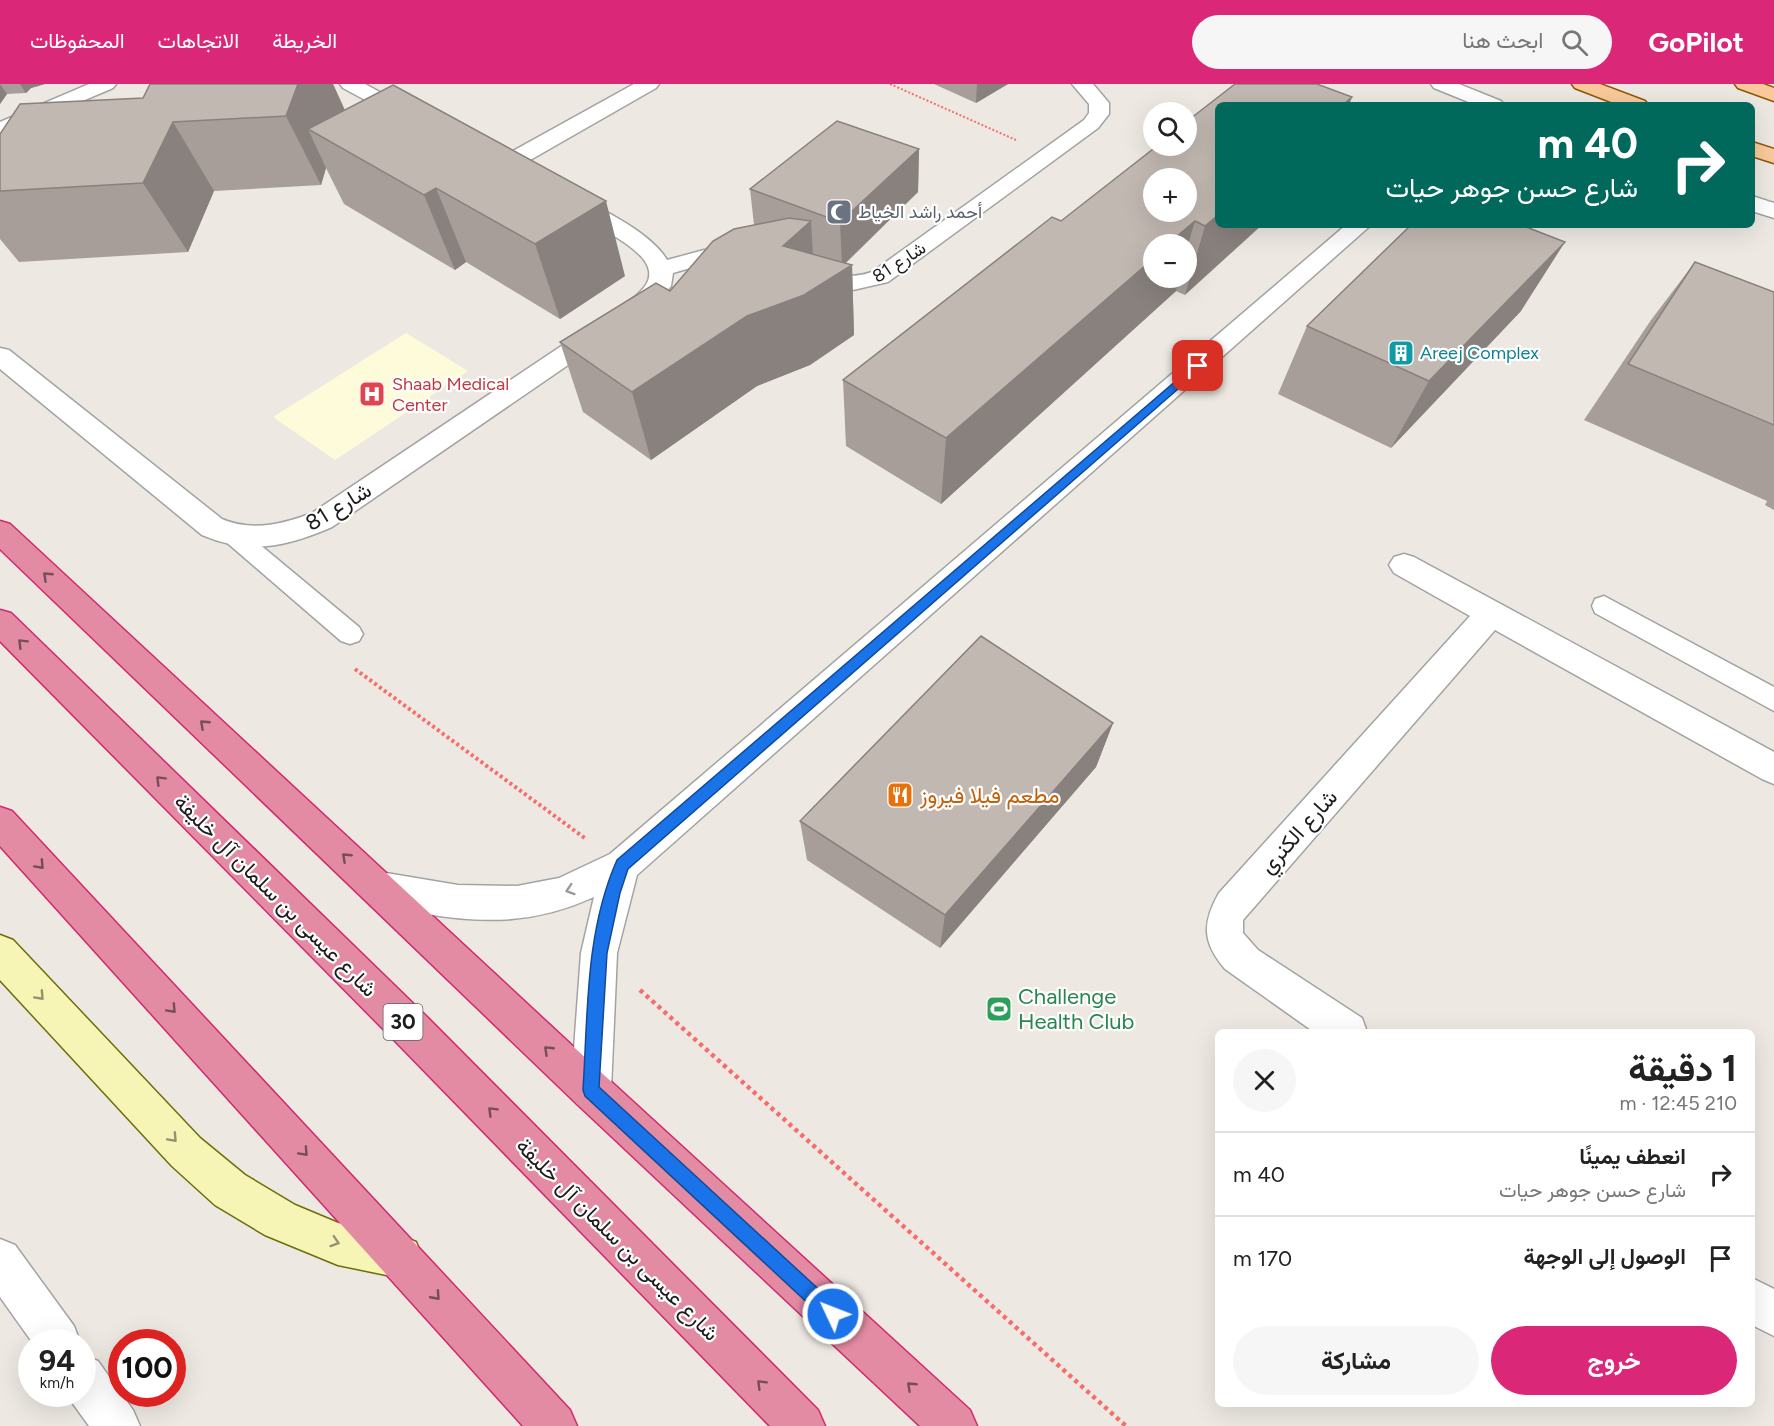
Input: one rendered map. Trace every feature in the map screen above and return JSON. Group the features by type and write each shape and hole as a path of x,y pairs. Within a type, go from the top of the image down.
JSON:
{"highway":[{"path":"0,532 591,1090 954,1426"},
{"name":"شارع عيسى بن سلمان آل خليفة","path":"0,622 419,1038 802,1426"},
{"path":"0,822 554,1426"}],"main road":[{"path":"1582,84 1630,102"},
{"path":"1745,84 1774,95"},
{"path":"1755,149 1774,156"}],"street":[{"path":"0,130 106,84"},
{"path":"351,84 432,128"},
{"path":"502,166 649,84"},
{"name":"شارع 81","path":"791,279 802,283 847,286 865,283 880,277 1091,124 1099,114 1099,103 1082,84"},
{"path":"1441,84 1486,102"},
{"path":"552,193 640,243 655,256 661,269 704,257 760,270"},
{"path":"1755,204 1774,211"},
{"path":"380,889 449,902 492,905 538,900 582,886 622,865 1357,228"},
{"name":"شارع 81","path":"0,356 212,526 233,535 268,536 286,533 322,520 652,296 661,282 661,269"},
{"path":"0,388 26,375"},
{"path":"1404,565 1774,769"},
{"name":"شارع الكنري","path":"1344,1029 1233,952 1224,935 1224,918 1232,905 1491,613"},
{"path":"591,1090 599,953 622,865"},
{"path":"0,953 186,1152 230,1190 280,1220 338,1244 401,1257"},
{"path":"0,1260 49,1329"},
{"path":"1755,1302 1774,1314"},
{"path":"96,1397 117,1426"}],"lane":[{"path":"233,535 350,634"},
{"path":"1604,606 1774,700"}],"path":[{"path":"890,84 1049,154"},
{"path":"350,634 328,649 622,865"},
{"path":"599,953 1126,1426"}],"shaded area":[{"name":"Shaab Medical Center","path":"406,333 468,371 335,460 273,417"}],"building":[{"path":"150,84 298,84 286,116 173,122 143,183 0,191 0,134 20,104 143,98"},
{"path":"1235,84 1317,84 1352,97 1346,102 1215,102 1215,218 1205,226 1197,222 1197,168 1143,168 1143,222 1194,222 1180,234 1143,234 1143,268 946,438 843,380 1052,217 1061,221 1144,156 1197,156 1197,113"},
{"path":"393,85 606,201 535,244 436,188 424,195 308,129"},
{"path":"837,121 919,149 840,222 750,189"},
{"path":"789,218 811,221 783,246 852,265 804,295 747,316 632,392 560,342 656,283 670,291 713,241 734,229"},
{"path":"1408,228 1529,228 1565,242 1429,381 1307,326"},
{"path":"1695,262 1774,292 1774,425 1628,364"},
{"path":"981,636 1113,723 945,915 800,821"}],"place":[{"name":"أحمد راشد الخياط","path":"839,212"},
{"name":"Areej Complex","path":"1401,353"},
{"name":"Shaab Medical Center","path":"372,394"},
{"name":"مطعم فيلا فيروز","path":"900,795"},
{"name":"Challenge Health Club","path":"999,1009"}],"route":[{"path":"833,1314 591,1090 599,953 605,922 622,865 1198,366"}]}
